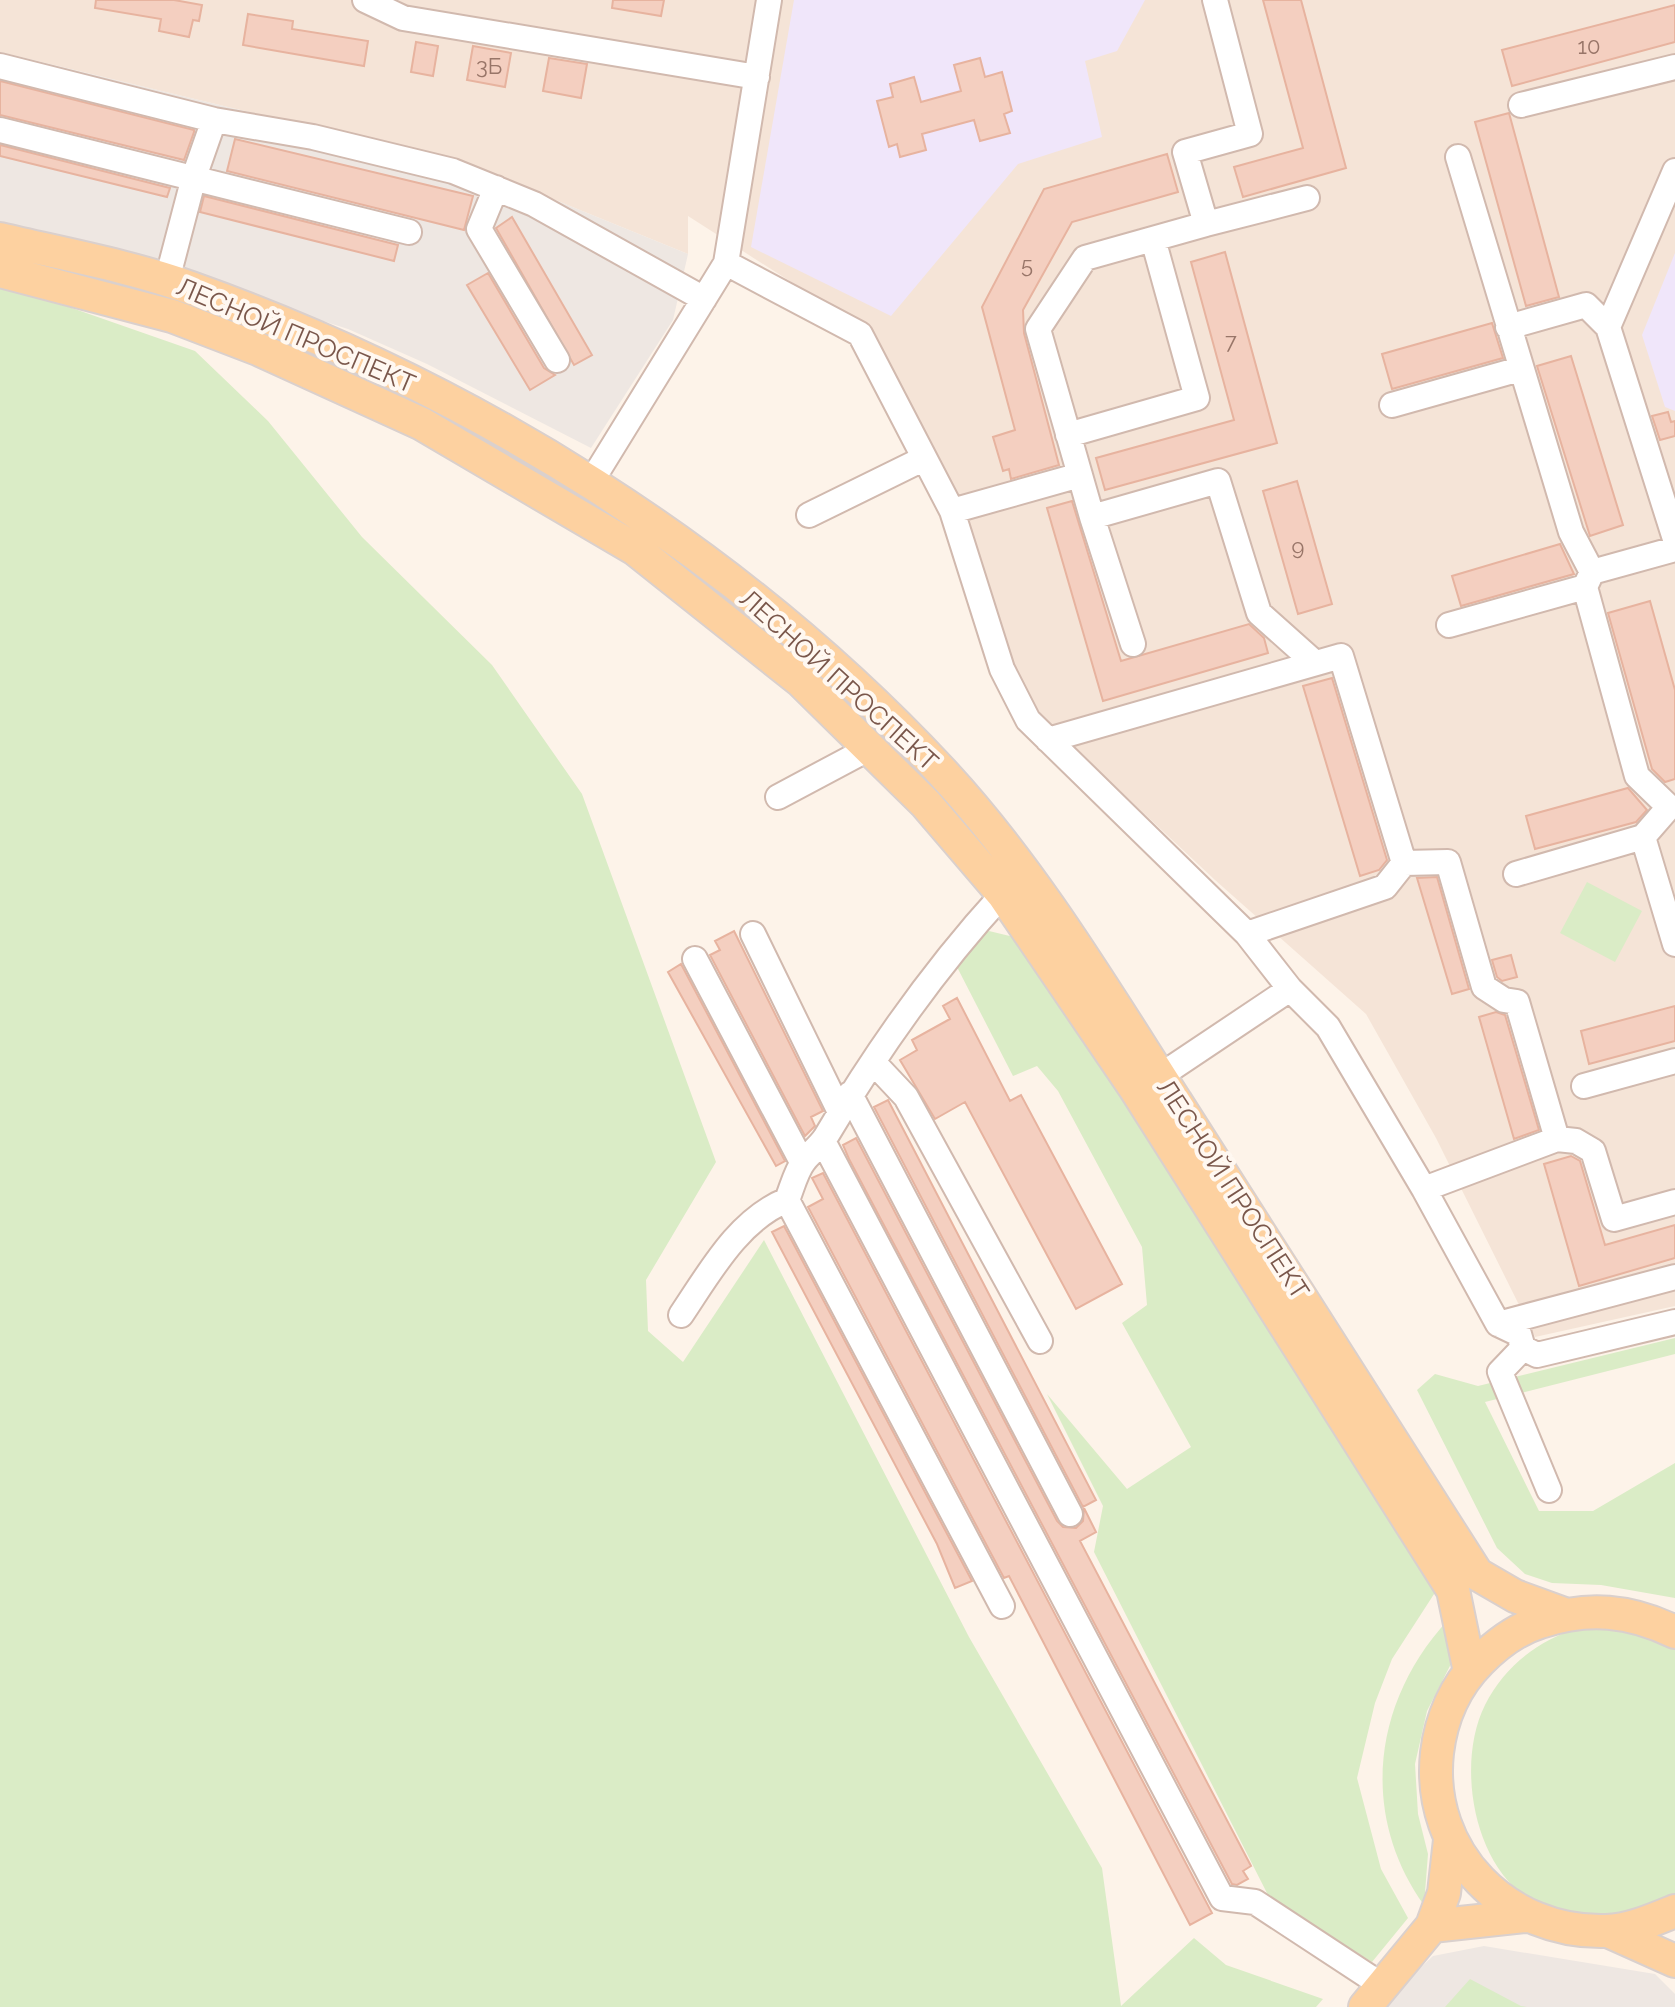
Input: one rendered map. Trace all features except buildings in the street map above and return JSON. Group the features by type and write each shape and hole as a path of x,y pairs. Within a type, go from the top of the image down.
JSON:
{"main road":[{"name":"ЛЕСНОЙ ПРОСПЕКТ","path":"0,239 167,280 364,357 591,482 690,551 880,709 945,776 1015,885 1135,1088 1453,1590 1470,1672"},
{"name":"ЛЕСНОЙ ПРОСПЕКТ","path":"0,271 172,316 258,349 422,424 635,549 801,681 868,749 1015,885 1160,1076 1477,1574 1515,1596 1564,1614"},
{"path":"1667,1624 1623,1613 1564,1614 1528,1625 1496,1645 1470,1672 1451,1702 1439,1735 1436,1782 1439,1806 1450,1840 1495,1897 1526,1916 1566,1929 1608,1931 1642,1925 1675,1911"},
{"path":"1378,1999 1432,1926 1444,1893 1450,1840"},
{"path":"1432,1926 1526,1916"},
{"path":"1608,1931 1675,1961"}],"street":[{"path":"365,0 403,18 757,77"},
{"path":"591,482 726,263 769,0"},
{"path":"1206,224 1185,152 1250,134 1215,0"},
{"path":"0,66 214,120 328,141 453,171 534,204 704,299"},
{"path":"1521,105 1675,67"},
{"path":"167,280 194,177 214,120"},
{"path":"0,130 409,232"},
{"path":"1458,157 1520,369 1588,580 1637,776 1672,806 1643,837 1516,874"},
{"path":"1608,327 1675,171"},
{"path":"496,188 479,229 557,360"},
{"path":"1133,644 1092,517 1038,329 1085,258 1307,198"},
{"path":"1068,435 1197,398 1153,239"},
{"path":"726,263 860,334 952,511 1002,669 1028,720 1247,934 1290,989 1328,1027 1424,1189 1498,1324 1519,1334 1523,1348 1537,1355 1675,1322"},
{"path":"1508,327 1586,305 1608,327 1671,514 1675,539"},
{"path":"1392,405 1520,369"},
{"path":"809,515 923,459"},
{"path":"952,511 1080,475"},
{"path":"1092,517 1218,481 1259,613 1315,663"},
{"path":"1449,625 1675,549"},
{"path":"1048,740 1341,656 1404,863"},
{"path":"778,797 868,749"},
{"path":"1643,837 1675,944"},
{"path":"1404,863 1448,862 1484,987 1504,1000 1517,1002 1557,1139"},
{"path":"1247,934 1385,887 1404,863"},
{"path":"681,1315 720,1257 763,1210 787,1200 802,1162 823,1141 845,1102 958,943 1015,885"},
{"path":"753,934 1070,1514"},
{"path":"695,959 802,1162"},
{"path":"1160,1076 1290,989"},
{"path":"1584,1086 1675,1061"},
{"path":"873,1062 906,1097 1040,1341"},
{"path":"1424,1189 1557,1139 1576,1141 1593,1151 1614,1219 1675,1202"},
{"path":"823,1141 1222,1898 1255,1902 1378,1999"},
{"path":"787,1200 1002,1606"},
{"path":"1498,1324 1675,1277"},
{"path":"1523,1348 1500,1372 1549,1490"}],"shaded area":[{"path":"0,0 1675,0 1675,1306 1535,1337 1436,1138 1366,1014 1215,880 1039,715 1001,640 863,328 688,216 688,254 469,165 0,52"},
{"path":"794,0 1145,0 1117,51 1085,61 1102,137 1018,164 891,316 751,247"},
{"path":"0,52 469,165 688,254 673,320 591,448 427,364 348,329 132,260 0,230"},
{"path":"1675,253 1675,411 1665,407 1642,335"},
{"path":"1484,1946 1655,1974 1675,1994 1675,2007 1386,2007 1400,1987 1433,1956"}],"green space":[{"path":"0,288 49,300 195,351 268,421 362,537 492,665 582,794 716,1162 646,1280 648,1331 683,1362 764,1240 969,1637 1102,1868 1121,2006 1194,1938 1226,1965 1323,1999 1316,2007 0,2007"},
{"path":"1587,882 1642,911 1615,962 1560,933"},
{"path":"989,931 1022,939 1436,1591 1392,1659 1375,1703 1357,1778 1381,1869 1408,1918 1372,1962 1270,1899 1094,1552 1103,1506 1047,1394 1127,1489 1191,1447 1122,1323 1147,1305 1142,1247 1058,1091 1037,1066 1013,1076 957,967 974,939"},
{"path":"1675,1338 1675,1354 1485,1402 1539,1511 1593,1511 1675,1463 1675,1598 1601,1585 1552,1583 1525,1574 1497,1548 1417,1390 1435,1374 1478,1386"},
{"path":"1448,1620 1454,1658 1427,1711 1415,1764 1418,1814 1428,1854 1424,1905 1403,1870 1390,1833 1383,1796 1384,1759 1390,1722 1403,1686 1423,1652"},
{"path":"1581,1627 1634,1632 1675,1650 1675,1894 1640,1910 1589,1915 1546,1908 1522,1894 1502,1874 1487,1848 1477,1820 1471,1759 1476,1730 1485,1705 1503,1678 1525,1656 1551,1639"},
{"path":"1470,1979 1521,2006 1527,2007 1445,2007"}]}
